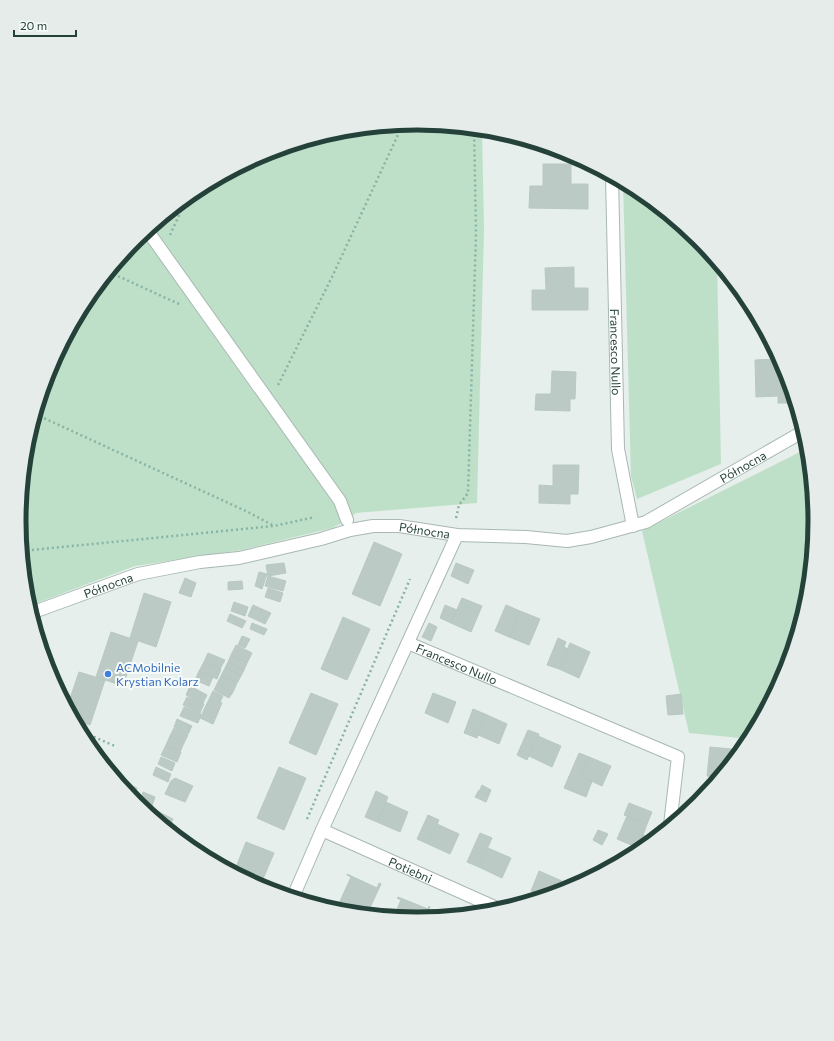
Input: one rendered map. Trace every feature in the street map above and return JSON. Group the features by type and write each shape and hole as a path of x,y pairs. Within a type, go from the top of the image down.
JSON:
{"street":[{"name":"Francesco Nullo","path":"612,182 618,450 633,526"},
{"path":"150,235 340,502 347,520"},
{"name":"Północna","path":"37,611 138,574 200,562 239,558 321,539 350,530 373,526 398,526 457,535 526,537 567,541 591,537 646,522 798,434"},
{"path":"408,643 457,535"},
{"name":"Francesco Nullo","path":"295,892 408,643 678,757 671,818"},
{"name":"Potiebni","path":"322,830 489,905"}],"path":[{"path":"269,401 332,277 401,130"},
{"path":"459,505 468,493 476,233 474,134"},
{"path":"162,252 183,207"},
{"path":"114,274 181,305"},
{"path":"40,416 248,512 274,526"},
{"path":"27,550 274,526 315,518"},
{"path":"307,819 410,579"},
{"path":"90,735 115,746"}],"green space":[{"path":"391,130 443,130 482,135 484,230 477,503 356,513 332,528 242,550 135,566 35,604 29,572 26,520 29,469 39,419 66,348 78,325 107,282 141,244 179,210 222,182 267,159 291,150 341,137"},
{"path":"623,189 655,210 675,227 717,270 721,464 637,499 631,476"},
{"path":"801,451 805,469 808,520 805,572 795,622 768,693 742,738 689,733 642,531"}],"building":[{"path":"543,164 571,164 571,184 588,184 588,209 529,208 530,186 543,186"},
{"path":"574,267 574,288 588,288 588,310 532,310 532,290 546,290 545,268"},
{"path":"773,359 790,403 778,403 778,396 756,397 755,360"},
{"path":"552,371 576,372 575,399 570,399 570,411 535,410 536,394 551,394"},
{"path":"553,465 579,465 578,494 570,494 570,504 539,503 539,485 553,486"},
{"path":"374,542 402,554 380,606 352,594"},
{"path":"284,563 286,573 268,576 266,565"},
{"path":"456,563 474,570 468,584 451,576"},
{"path":"259,572 267,574 262,589 255,586"},
{"path":"268,576 286,581 283,591 265,586"},
{"path":"185,578 196,583 191,597 179,593"},
{"path":"242,581 243,589 228,590 228,582"},
{"path":"268,588 283,593 280,602 265,597"},
{"path":"144,593 171,602 156,647 130,638"},
{"path":"462,598 482,606 471,632 451,623"},
{"path":"234,602 248,607 245,616 231,611"},
{"path":"253,605 271,613 265,624 248,616"},
{"path":"445,605 457,610 451,623 440,618"},
{"path":"506,605 520,611 509,637 495,631"},
{"path":"520,611 540,619 529,645 509,637"},
{"path":"230,614 246,621 242,628 227,621"},
{"path":"343,617 370,629 347,680 321,669"},
{"path":"252,623 267,629 264,635 250,629"},
{"path":"429,623 437,627 431,641 422,637"},
{"path":"111,632 138,641 123,686 96,677"},
{"path":"242,636 250,639 245,648 238,645"},
{"path":"558,638 566,642 564,647 568,649 559,669 547,665"},
{"path":"570,643 590,652 579,678 559,669"},
{"path":"236,645 252,653 247,663 231,655"},
{"path":"208,653 225,660 220,669 204,662"},
{"path":"231,655 247,663 244,670 228,662"},
{"path":"204,662 221,669 217,679 199,671"},
{"path":"228,662 244,670 241,676 225,668"},
{"path":"225,668 241,676 237,683 221,676"},
{"path":"199,671 213,677 209,686 195,680"},
{"path":"79,672 105,680 90,725 82,722 70,700"},
{"path":"221,676 237,683 233,692 217,684"},
{"path":"217,684 233,692 229,698 214,690"},
{"path":"190,686 207,695 203,703 186,695"},
{"path":"213,691 223,696 220,702 222,703 213,724 200,718"},
{"path":"311,693 338,704 316,755 289,743"},
{"path":"433,693 456,702 448,723 425,713"},
{"path":"681,694 683,714 668,715 666,696"},
{"path":"187,697 204,704 200,713 183,705"},
{"path":"184,707 201,714 198,723 180,716"},
{"path":"473,709 485,714 476,734 478,735 477,738 464,733"},
{"path":"485,714 507,724 499,744 476,734"},
{"path":"177,719 192,726 188,734 174,727"},
{"path":"174,728 188,735 184,743 170,736"},
{"path":"528,730 539,734 527,760 517,755"},
{"path":"170,736 184,743 180,752 166,745"},
{"path":"538,736 561,746 552,767 529,756"},
{"path":"166,745 181,752 177,762 161,755"},
{"path":"710,747 734,749 712,776 707,776"},
{"path":"579,753 589,757 580,776 592,781 586,797 564,788"},
{"path":"161,757 175,763 172,771 158,764"},
{"path":"589,757 611,766 602,786 580,776"},
{"path":"156,767 171,774 168,782 153,775"},
{"path":"279,767 306,778 284,830 257,818"},
{"path":"175,778 193,786 185,802 165,794 171,781"},
{"path":"130,785 137,788 136,791"},
{"path":"482,785 491,790 489,795 480,790"},
{"path":"479,790 489,795 486,802 475,797"},
{"path":"376,791 388,797 377,822 365,817"},
{"path":"143,792 155,797 152,806 149,805 141,797"},
{"path":"386,802 408,812 400,832 377,822"},
{"path":"629,803 652,812 647,824 624,815"},
{"path":"157,812 173,819 171,824 159,814"},
{"path":"428,815 439,820 428,844 417,839"},
{"path":"627,816 647,824 643,835 646,836 645,838 634,846 617,839"},
{"path":"437,824 459,834 450,854 428,844"},
{"path":"598,830 608,834 602,845 593,840"},
{"path":"480,833 492,838 479,867 467,862"},
{"path":"246,842 274,853 263,880 236,867"},
{"path":"488,848 511,858 502,878 479,867"},
{"path":"539,871 562,881 560,884 543,891 536,893 531,891"},
{"path":"347,875 377,888 379,883 381,884 370,908 339,904 351,877"},
{"path":"398,897 428,909 429,906 430,907 428,912 396,911 401,900 397,898"}],"place":[{"name":"ACMobilnie Krystian Kolarz","path":"108,674"}]}
